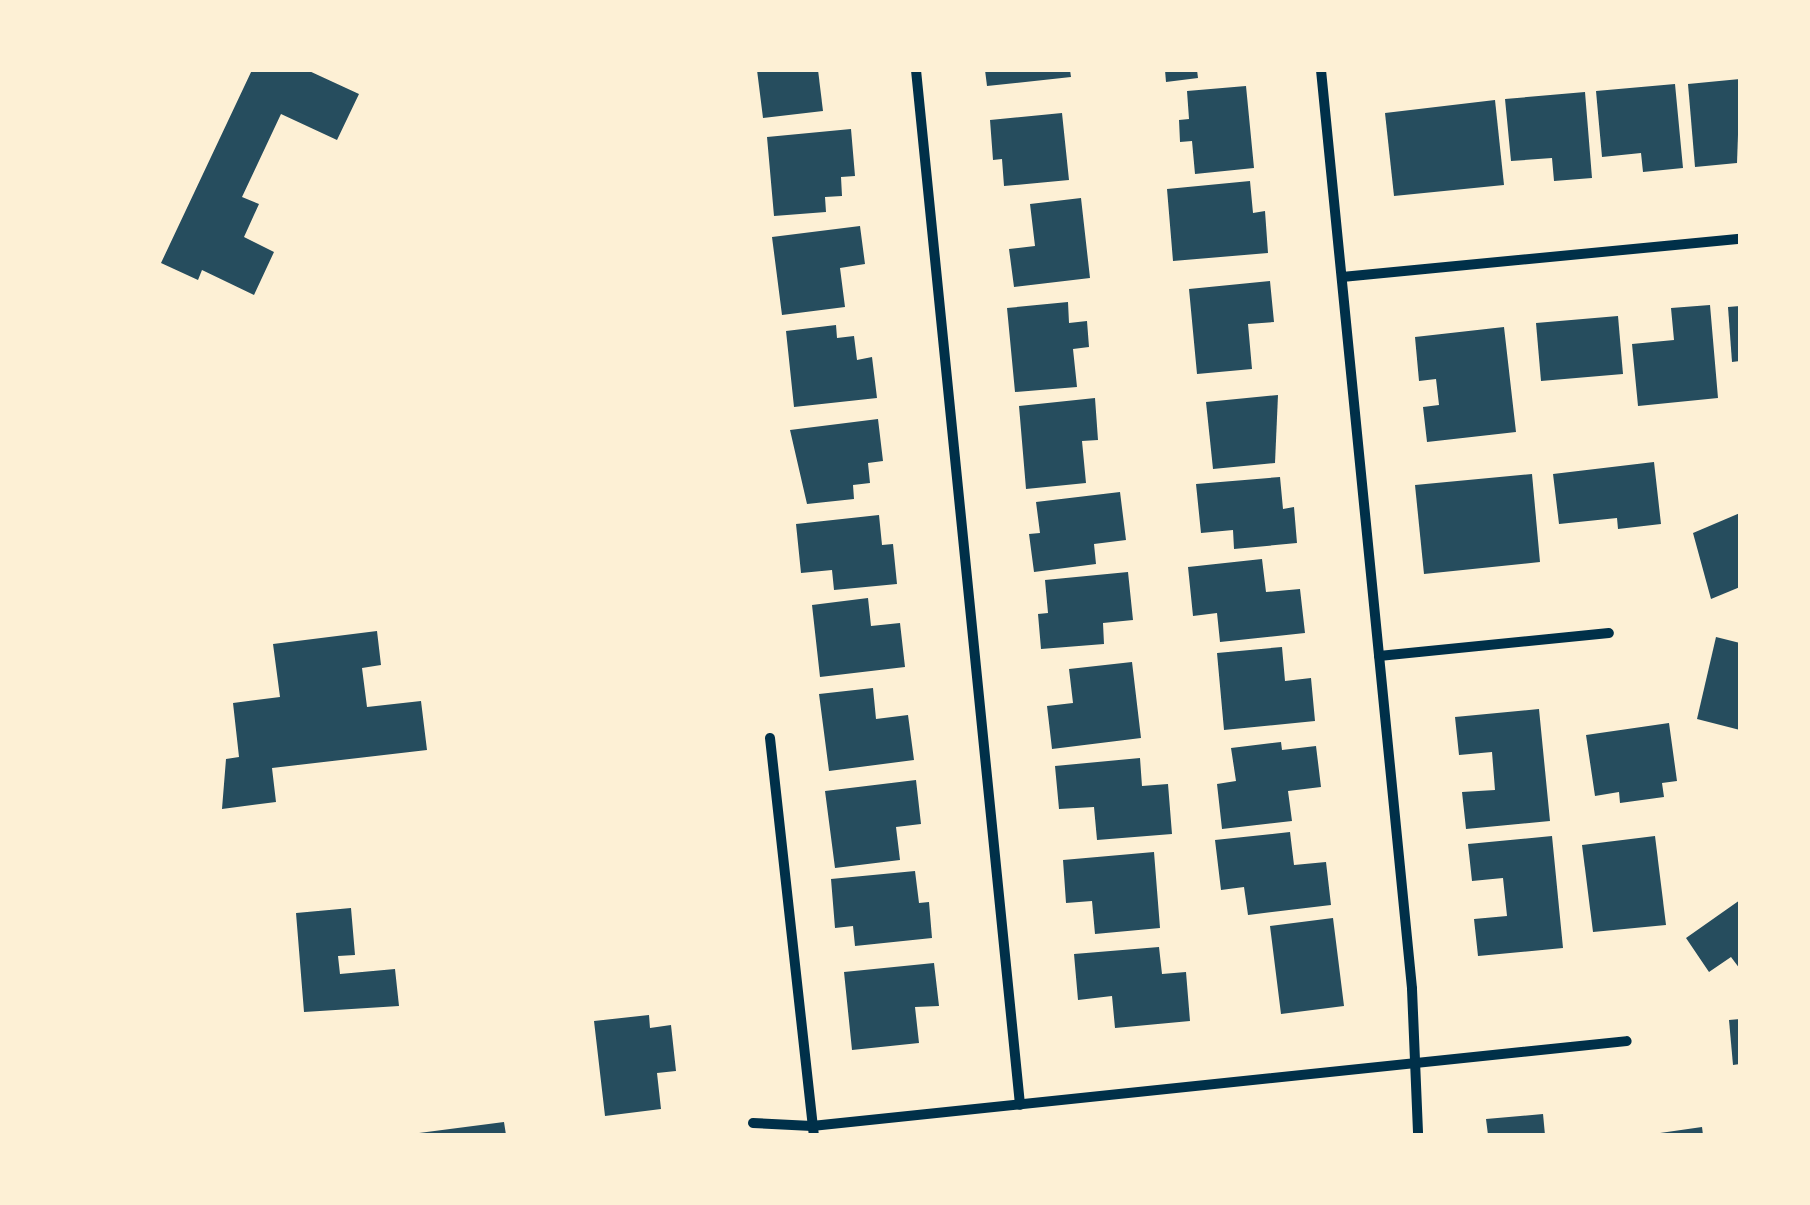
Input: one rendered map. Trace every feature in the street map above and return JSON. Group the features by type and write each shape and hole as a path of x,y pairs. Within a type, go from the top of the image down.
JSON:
{"street":[{"path":"916,70 1020,1105"},
{"path":"1321,70 1412,989 1410,1064 1418,1135"},
{"path":"1342,277 1740,240"},
{"path":"1379,656 1609,633"},
{"path":"770,738 813,1130"},
{"path":"753,1123 813,1130 1627,1041"}],"building":[{"path":"252,70 307,70 359,94 337,140 281,114 242,197 259,204 244,237 274,252 254,295 202,270 198,280 161,263"},
{"path":"757,70 818,70 823,111 763,118"},
{"path":"985,70 1070,70 1071,77 987,86"},
{"path":"1165,70 1197,70 1198,78 1166,82"},
{"path":"1740,79 1737,163 1695,167 1688,84"},
{"path":"1675,84 1683,168 1643,172 1641,153 1602,157 1596,91"},
{"path":"1246,86 1254,168 1195,174 1192,141 1180,142 1179,120 1189,119 1187,91"},
{"path":"1585,92 1592,178 1554,181 1552,158 1511,161 1505,99"},
{"path":"1495,100 1504,185 1394,196 1385,113"},
{"path":"1062,113 1069,180 1004,186 1002,159 993,160 990,120"},
{"path":"851,129 855,176 841,177 842,196 825,197 826,212 774,216 767,137"},
{"path":"1250,181 1253,213 1265,211 1268,253 1173,261 1167,189"},
{"path":"1081,198 1090,278 1014,287 1009,249 1035,246 1030,204"},
{"path":"860,226 865,264 840,268 845,307 782,315 772,237"},
{"path":"1270,281 1274,322 1248,324 1252,369 1197,374 1189,289"},
{"path":"1068,302 1069,323 1087,321 1089,347 1073,349 1077,387 1015,392 1007,308"},
{"path":"1710,305 1718,398 1638,406 1632,344 1674,340 1671,308"},
{"path":"1740,306 1740,361 1732,362 1728,307"},
{"path":"1618,316 1623,374 1541,381 1536,323"},
{"path":"836,325 837,338 854,336 857,360 872,357 877,398 794,407 786,331"},
{"path":"1504,327 1516,432 1427,442 1423,407 1439,405 1436,379 1419,381 1415,337"},
{"path":"1278,395 1275,463 1213,469 1206,402"},
{"path":"1095,398 1098,440 1082,441 1086,483 1026,489 1019,406"},
{"path":"878,419 883,461 868,463 870,483 853,485 854,499 807,504 790,430"},
{"path":"1654,462 1661,524 1618,529 1617,518 1559,524 1553,474"},
{"path":"1532,474 1540,562 1424,574 1415,485"},
{"path":"1280,477 1283,509 1294,507 1297,543 1234,549 1233,530 1201,533 1196,484"},
{"path":"1120,492 1126,540 1094,544 1096,564 1034,572 1029,534 1040,533 1036,502"},
{"path":"1740,513 1740,587 1711,599 1693,533"},
{"path":"879,515 882,545 893,544 897,584 834,590 832,570 801,573 796,524"},
{"path":"1262,559 1266,592 1300,589 1305,633 1220,642 1217,613 1193,616 1188,567"},
{"path":"1128,572 1133,620 1103,623 1104,644 1041,649 1038,614 1048,613 1045,580"},
{"path":"868,598 871,626 900,623 905,667 820,677 812,605"},
{"path":"377,631 381,665 362,668 367,707 421,701 427,750 272,768 276,802 222,809 226,759 239,757 233,703 280,697 273,644"},
{"path":"1716,637 1740,643 1740,730 1697,719"},
{"path":"1282,647 1285,681 1311,678 1315,721 1224,730 1217,653"},
{"path":"1132,662 1141,738 1052,749 1047,706 1073,703 1069,669"},
{"path":"873,688 876,719 908,715 914,760 829,771 819,694"},
{"path":"1539,709 1550,821 1466,829 1462,792 1495,790 1492,752 1459,755 1455,717"},
{"path":"1669,723 1677,781 1662,783 1664,797 1620,803 1619,792 1595,796 1586,735"},
{"path":"1281,742 1282,750 1316,746 1321,787 1288,791 1292,821 1222,829 1217,784 1236,781 1231,748"},
{"path":"1140,758 1142,786 1168,784 1172,834 1097,840 1094,807 1059,809 1055,766"},
{"path":"916,780 921,824 896,827 900,860 835,868 825,791"},
{"path":"1290,832 1294,865 1326,862 1331,905 1248,915 1244,887 1221,890 1215,840"},
{"path":"1552,836 1563,948 1478,956 1474,919 1507,916 1503,878 1472,881 1468,844"},
{"path":"1655,836 1666,925 1593,932 1582,845"},
{"path":"1154,852 1160,928 1095,934 1092,901 1066,903 1063,860"},
{"path":"915,871 919,903 929,902 932,938 855,946 853,926 835,928 831,879"},
{"path":"1740,900 1740,969 1731,957 1709,972 1686,938"},
{"path":"351,908 355,955 338,956 340,974 395,969 399,1006 304,1012 296,913"},
{"path":"1333,918 1344,1006 1281,1014 1270,926"},
{"path":"1159,947 1162,974 1186,972 1190,1021 1115,1028 1112,996 1078,1000 1074,954"},
{"path":"934,963 939,1006 915,1007 919,1043 852,1050 844,972"},
{"path":"649,1015 650,1028 671,1025 676,1071 657,1073 661,1109 605,1116 594,1021"},
{"path":"1740,1019 1740,1064 1733,1065 1729,1020"},
{"path":"1543,1114 1545,1135 1488,1135 1486,1119"},
{"path":"504,1122 506,1135 419,1135 419,1133"},
{"path":"1702,1127 1703,1135 1660,1135 1660,1133"}]}
